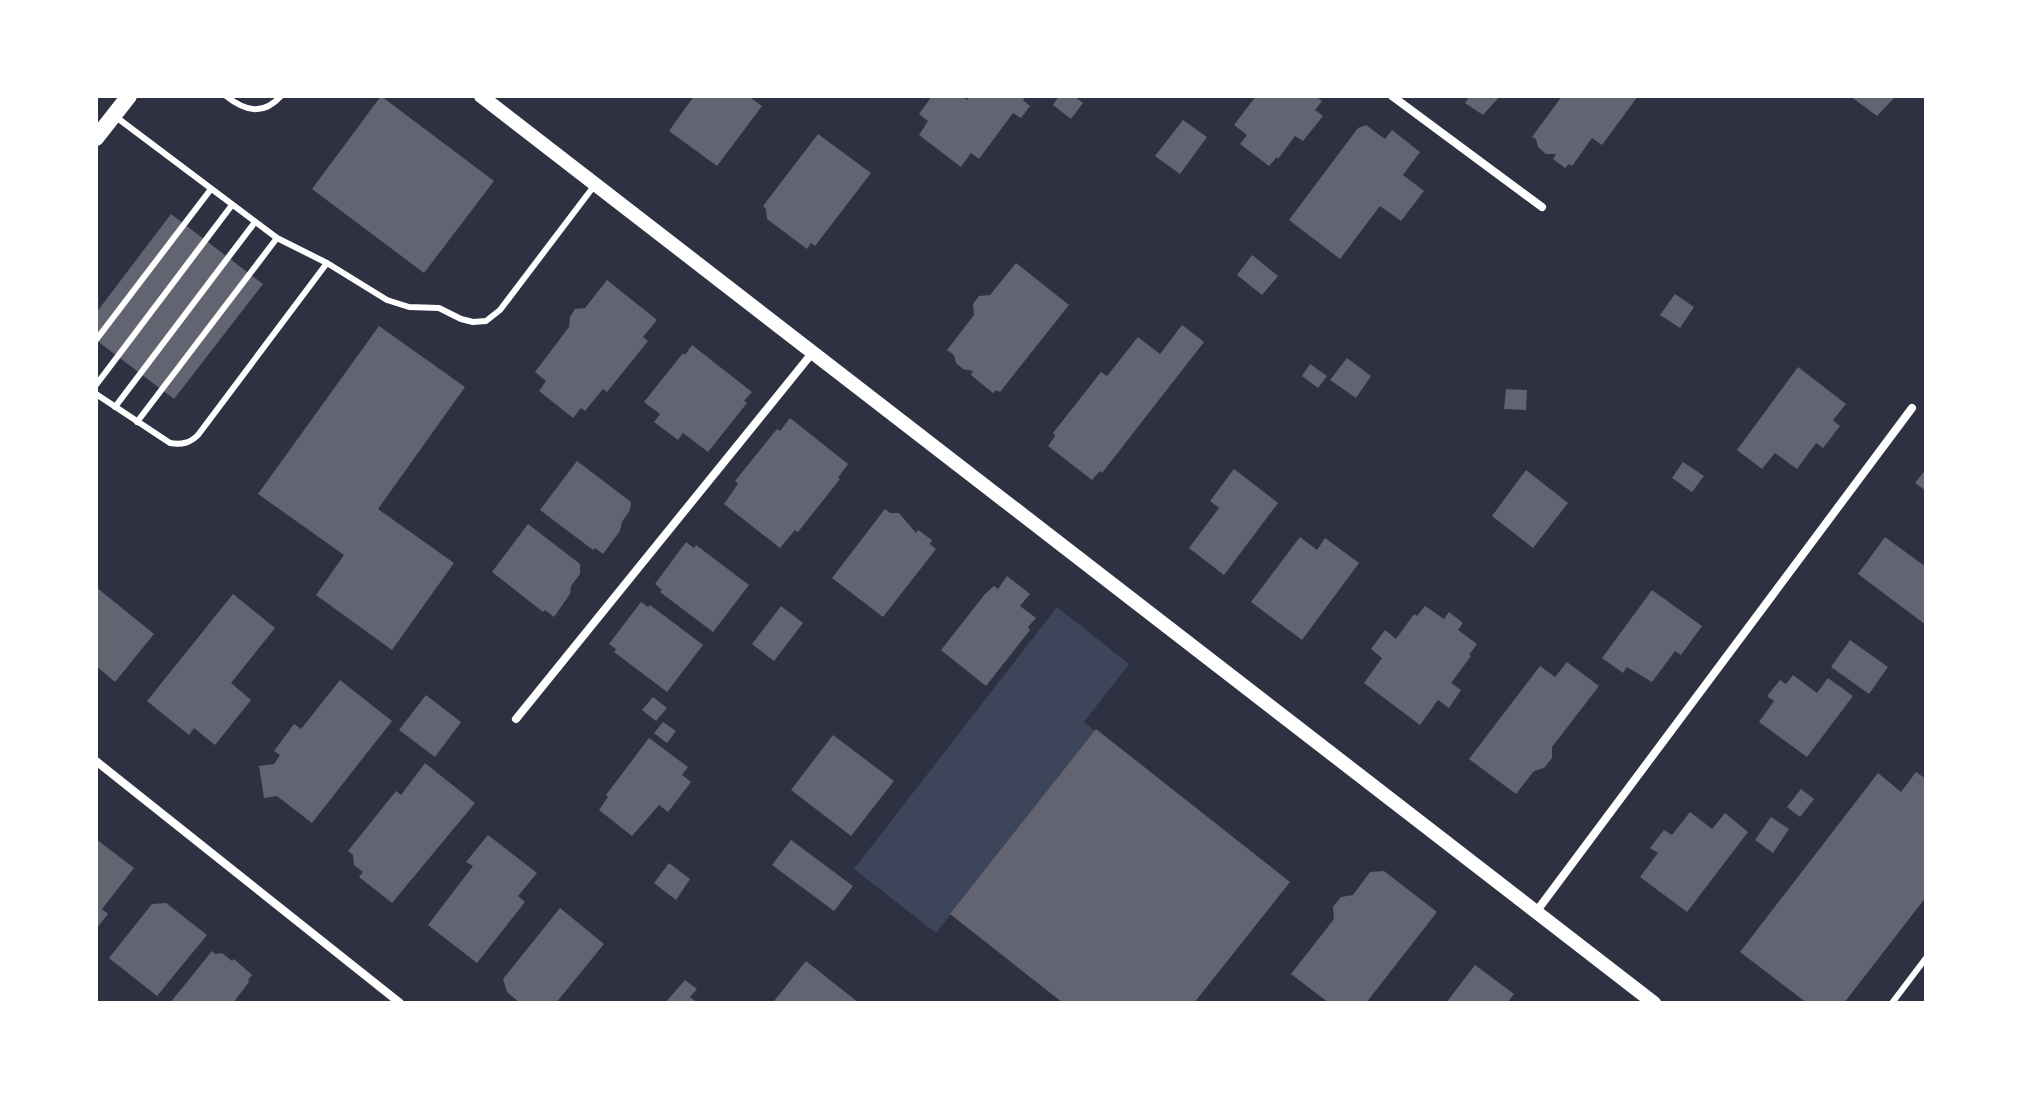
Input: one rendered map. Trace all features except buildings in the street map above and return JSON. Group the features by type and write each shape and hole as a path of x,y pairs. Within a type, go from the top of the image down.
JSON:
{"main road":[{"path":"96,138 129,96"}],"street":[{"path":"481,96 1654,1003"},
{"path":"1392,96 1542,207"},
{"path":"516,719 813,351"},
{"path":"1536,912 1912,408"},
{"path":"96,761 400,1003"}],"lane":[{"path":"226,96 241,107 259,110 271,106 281,96"},
{"path":"113,115 277,238 395,303 409,307 431,306 468,321 486,321 500,310 596,183"},
{"path":"96,340 211,189"},
{"path":"96,385 232,205"},
{"path":"115,407 255,222"},
{"path":"137,422 277,238"},
{"path":"96,394 170,443 185,443 194,438 327,263"},
{"path":"1892,1003 1926,958"}],"shaded area":[{"path":"1057,607 1129,664 1084,722 1095,731 936,933 854,869"}]}
